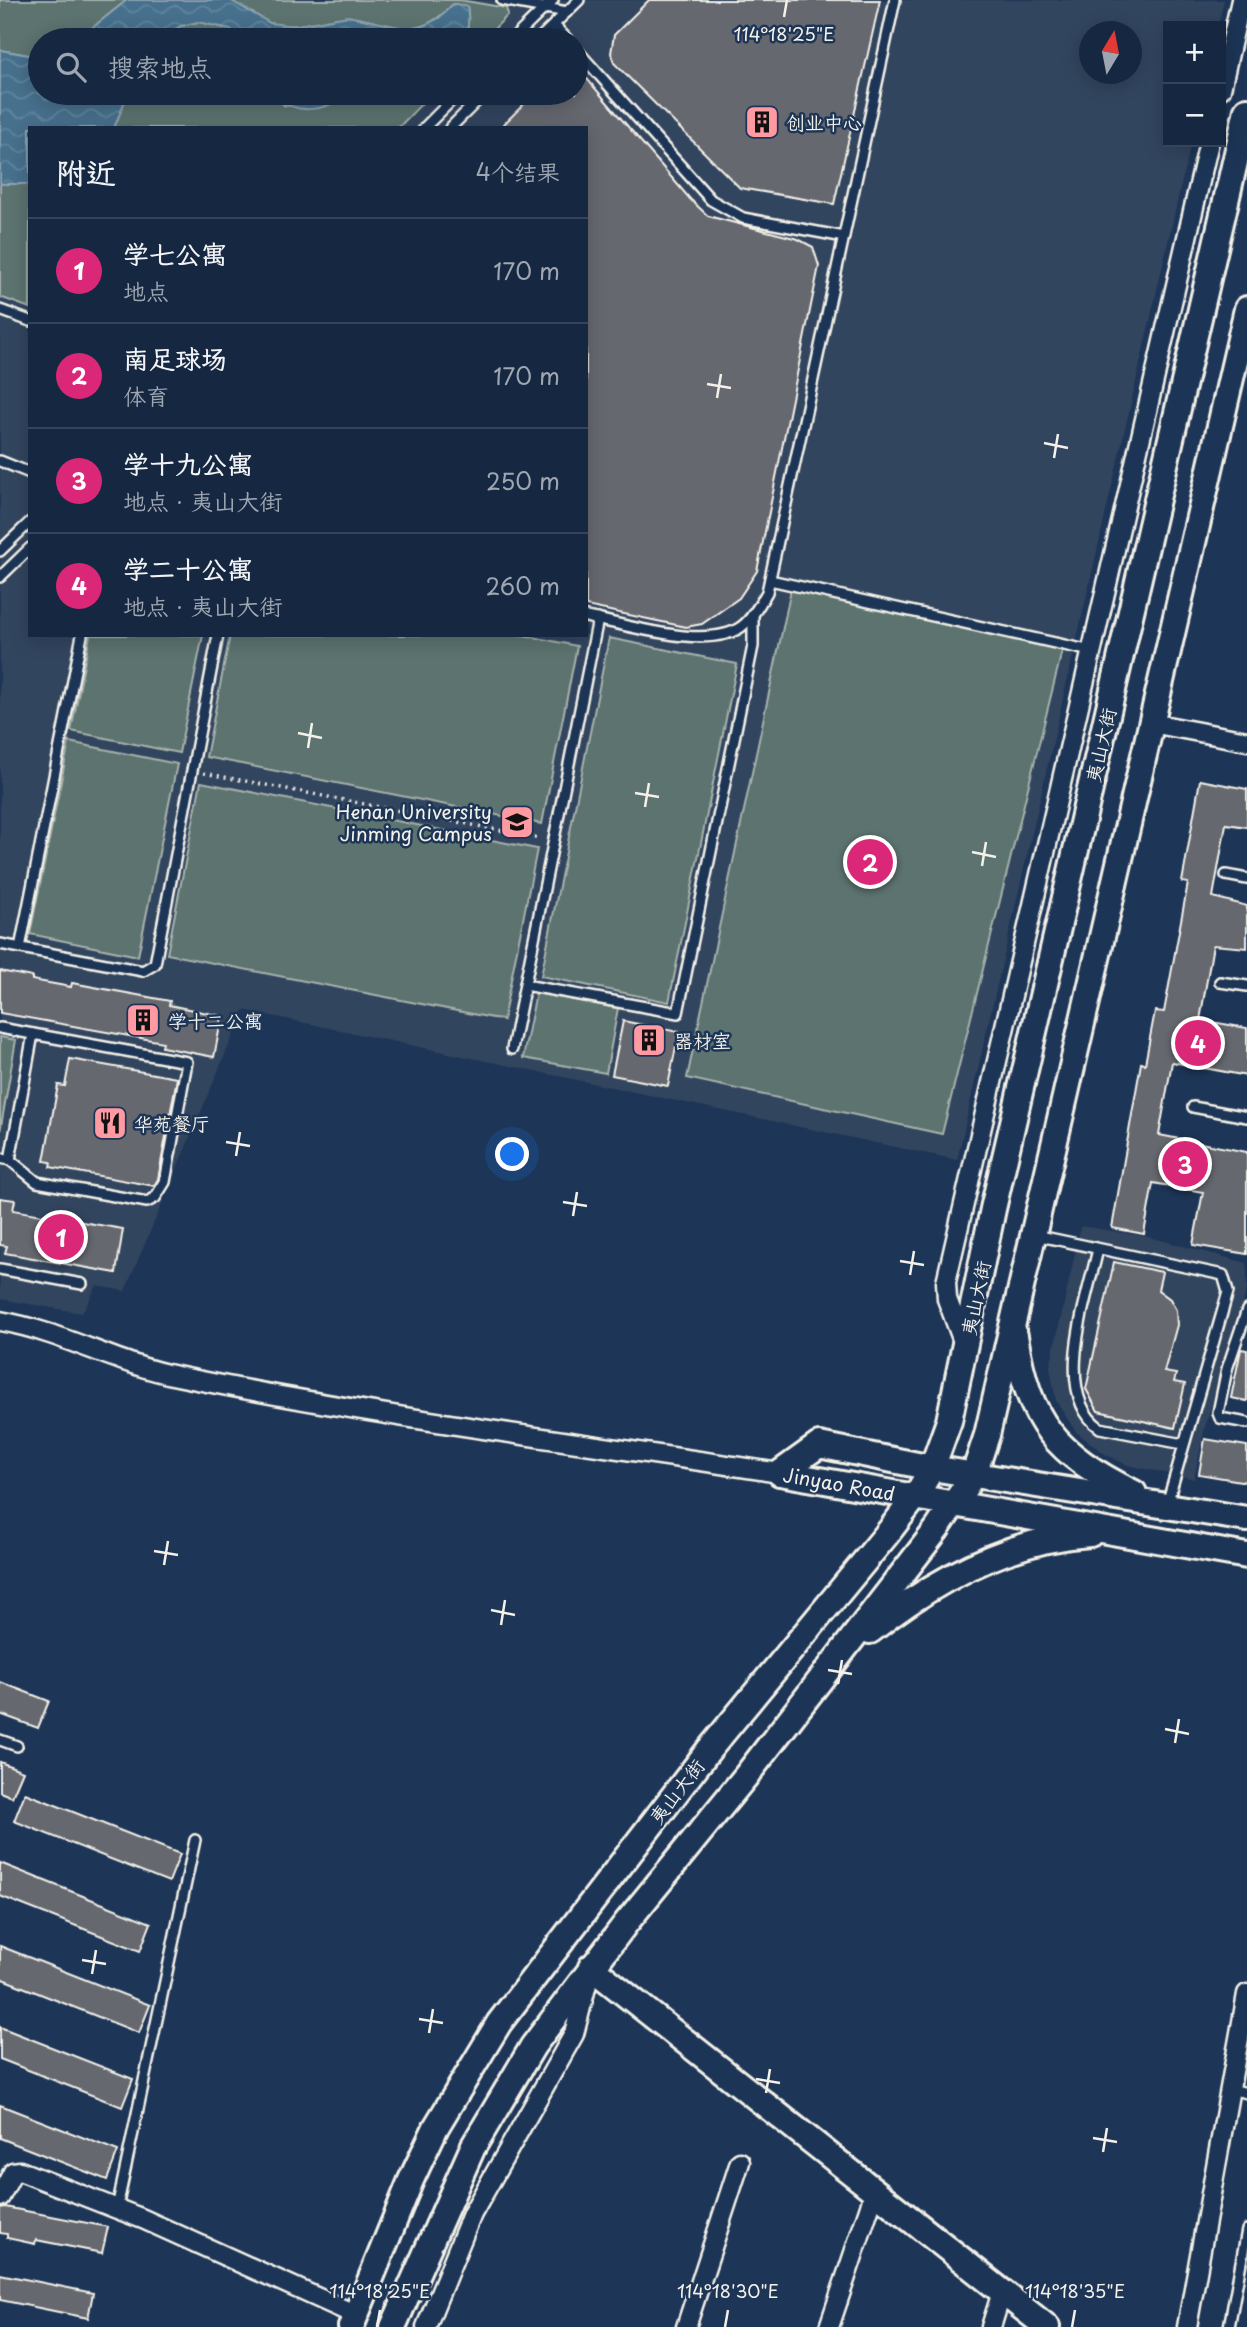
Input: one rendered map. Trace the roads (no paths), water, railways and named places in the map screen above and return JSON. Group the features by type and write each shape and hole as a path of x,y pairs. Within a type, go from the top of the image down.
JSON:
{"main road":[{"name":"夷山大街","path":"353,2321 411,2180 436,2127 499,2023 708,1751 916,1496 932,1468 949,1421 996,1196 1247,110"},
{"path":"393,2327 472,2147 533,2046 592,1967 842,1653 955,1504 974,1474 987,1435 1245,323"},
{"path":"1013,1323 1021,1379 1031,1405 1049,1433 1081,1462 1162,1504"},
{"name":"Jinyao Road","path":"780,1473 819,1445 932,1468 1247,1519"},
{"name":"Jinyao Road","path":"780,1473 1124,1532 1247,1556"},
{"path":"842,1653 905,1603 1002,1553 1080,1535 1124,1532"},
{"path":"592,1967 1047,2327"}],"street":[{"path":"1222,84 1241,0"},
{"path":"965,1346 947,1299 946,1282 1208,147"},
{"path":"1151,723 1247,741"},
{"path":"0,1321 46,1330 168,1374 272,1395 780,1473"},
{"path":"426,2327 472,2214 574,2034 592,1967"},
{"path":"1187,2327 1238,2091 1247,1994"},
{"path":"686,2327 740,2162"},
{"path":"0,2197 13,2172 20,2171 117,2208 353,2321"},
{"path":"830,2327 875,2191"},
{"path":"990,2327 1002,2292"}],"lane":[{"path":"502,0 567,12"},
{"path":"525,28 553,0"},
{"path":"551,28 578,0"},
{"path":"588,617 689,637 719,636 741,627 767,592 895,0"},
{"path":"554,25 557,28"},
{"path":"588,62 711,200 743,218 844,237"},
{"path":"426,126 447,105"},
{"path":"452,126 473,105"},
{"path":"0,310 28,320"},
{"path":"0,461 28,472"},
{"path":"0,551 28,524"},
{"path":"0,577 28,550"},
{"path":"770,580 1091,651"},
{"path":"525,985 678,1013 753,646 753,613"},
{"path":"512,1049 598,619"},
{"path":"20,948 82,637"},
{"path":"0,944 143,971 155,964 218,637"},
{"path":"1226,875 1247,878"},
{"path":"1220,982 1247,986"},
{"path":"0,1028 33,1034 187,1062 165,1182 155,1198 147,1202 37,1182 5,1159 33,1034"},
{"path":"1193,1107 1247,1117"},
{"path":"1033,1235 1223,1275 1227,1281 1228,1292 1183,1444 1162,1504"},
{"path":"1098,1248 1074,1364 1074,1384 1090,1420 1100,1428 1183,1444"},
{"path":"0,1269 82,1284"},
{"path":"1247,1310 1227,1369 1218,1413 1220,1418 1247,1423"},
{"path":"0,1740 17,1746"},
{"path":"117,2208 195,1840"},
{"path":"1229,2327 1247,2230"}],"water":[{"path":"127,0 230,0 270,23 294,26 348,16 404,28 225,28 198,22 177,28 92,28"},
{"path":"453,4 467,6 467,28 404,28 421,27 439,18"},
{"path":"0,50 28,55 28,105 123,105 115,126 28,126 28,184 0,184"},
{"path":"288,105 330,105 310,109"}],"place":[{"name":"创业中心","path":"762,122"},
{"name":"Henan University Jinming Campus","path":"517,822"},
{"name":"南足球场","path":"870,862"},
{"name":"学十二公寓","path":"143,1020"},
{"name":"器材室","path":"649,1040"},
{"name":"学二十公寓","path":"1198,1043"},
{"name":"华苑餐厅","path":"110,1123"},
{"name":"学十九公寓","path":"1185,1164"},
{"name":"学七公寓","path":"61,1237"}]}
